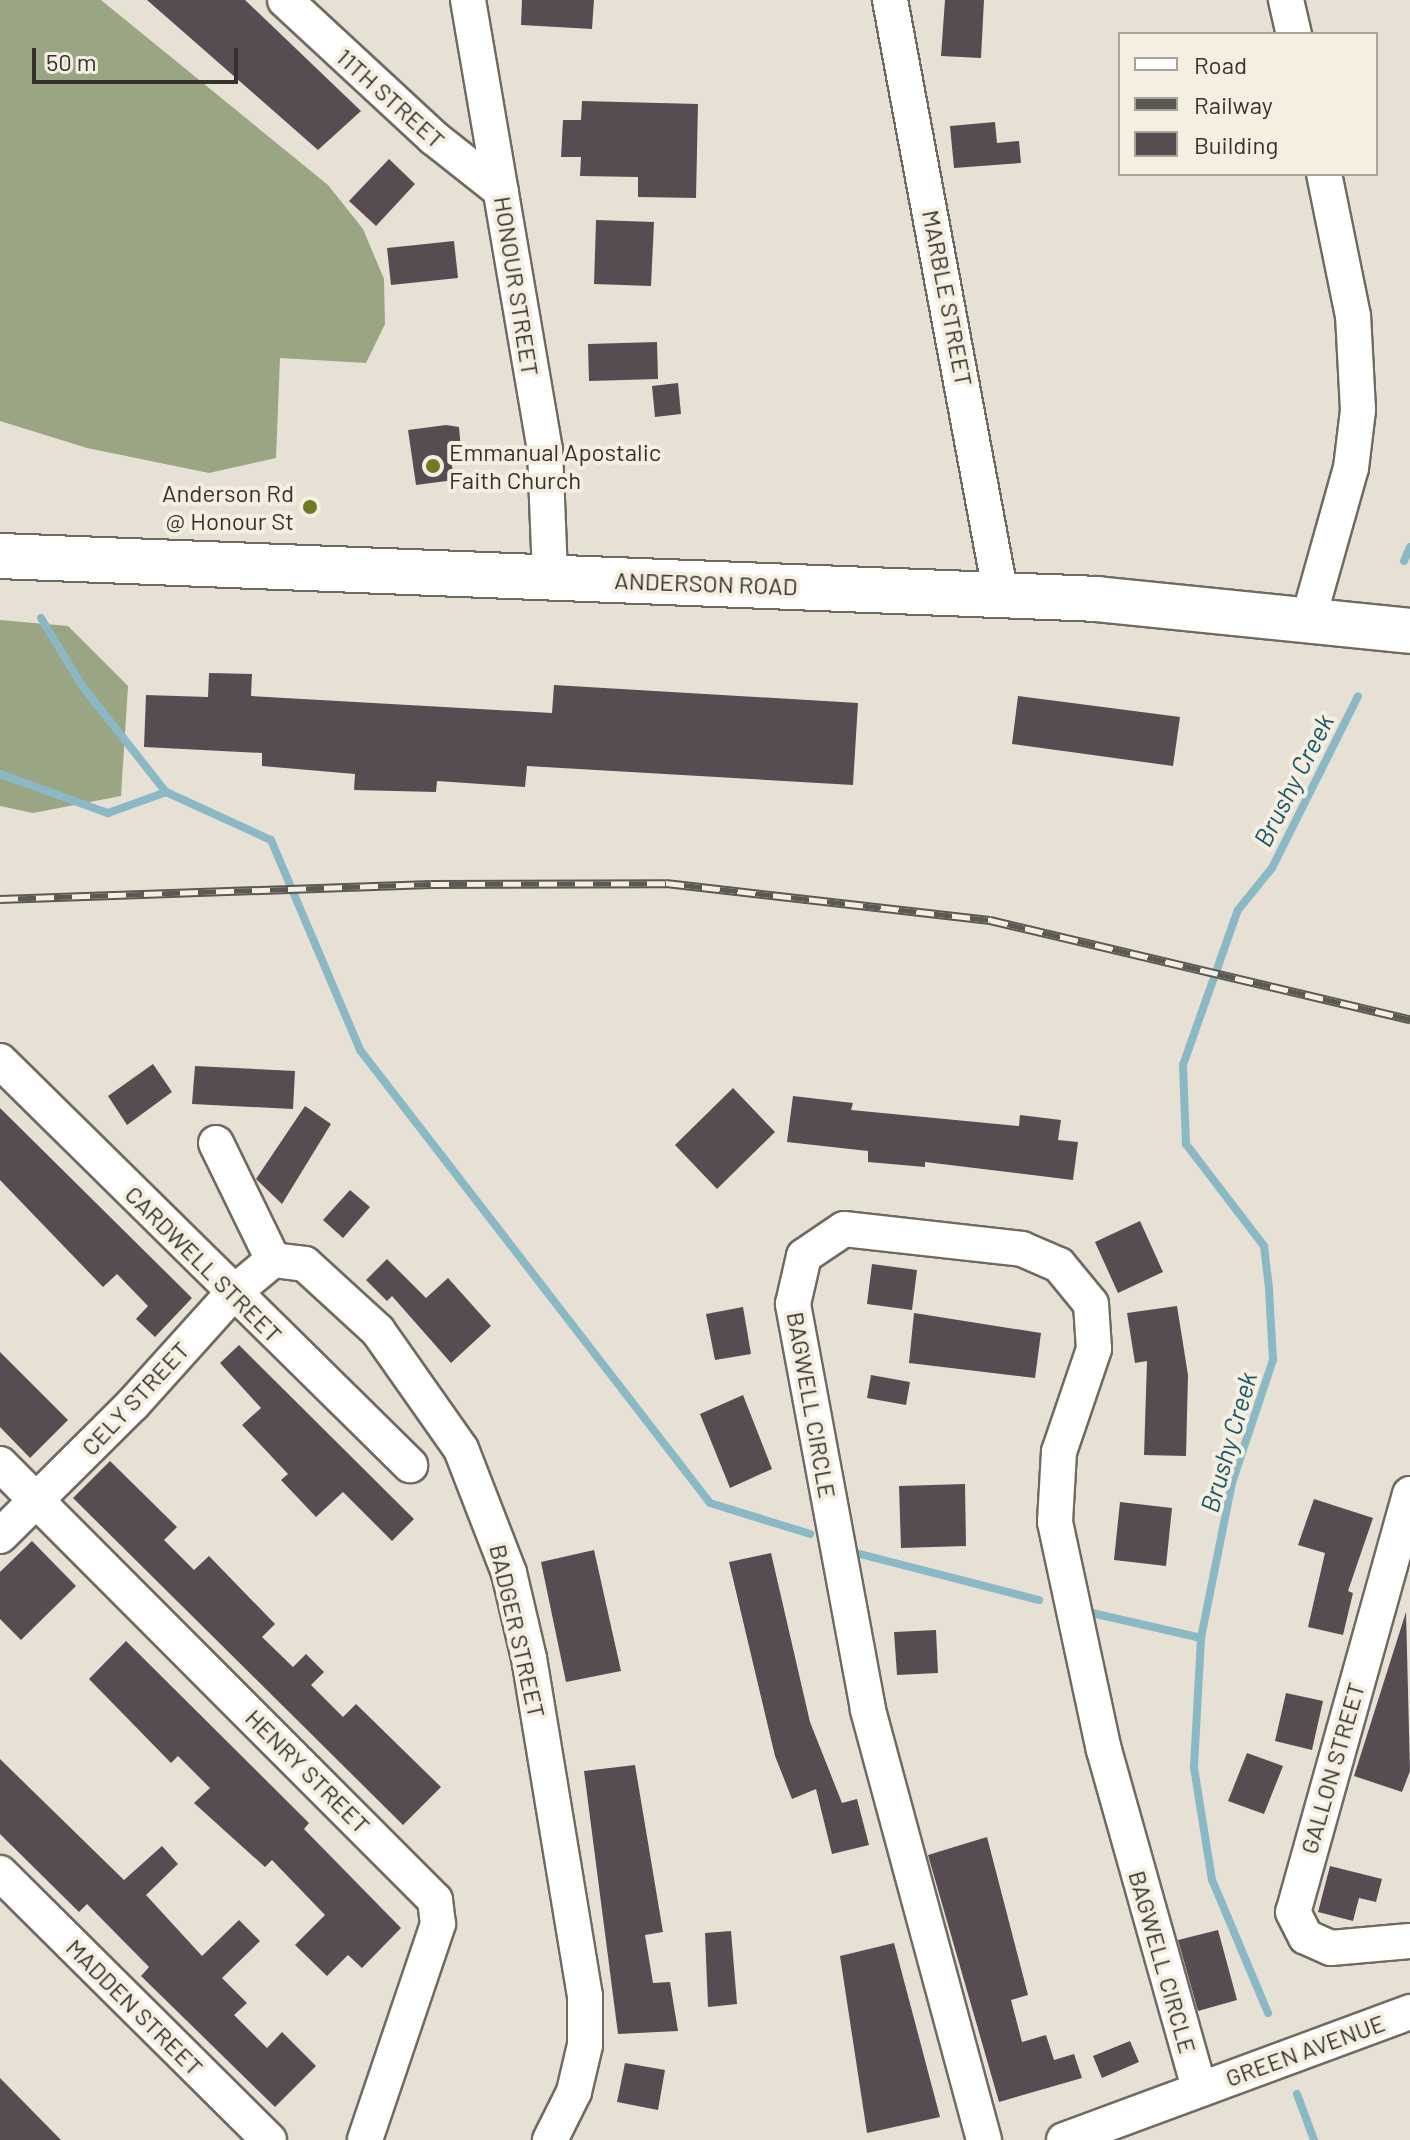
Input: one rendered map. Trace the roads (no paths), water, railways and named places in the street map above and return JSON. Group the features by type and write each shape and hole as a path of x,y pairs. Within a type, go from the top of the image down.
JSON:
{"main road":[{"name":"ANDERSON ROAD","path":"0,556 550,575 1001,596 1309,617 1410,631"}],"street":[{"name":"11TH STREET","path":"285,0 434,138 501,191"},
{"name":"HONOUR STREET","path":"468,0 545,450 550,575"},
{"name":"MARBLE STREET","path":"890,0 1001,596"},
{"path":"1286,0 1294,32"},
{"path":"1309,617 1351,468 1358,410 1353,316 1324,176"},
{"name":"CARDWELL STREET","path":"0,1061 232,1294 410,1465"},
{"path":"216,1143 273,1260 232,1294"},
{"name":"BAGWELL CIRCLE","path":"984,2140 868,1709 793,1304 804,1256 844,1229 870,1227 1022,1249 1059,1265 1091,1304 1094,1349 1059,1452 1055,1522 1104,1750 1199,2088"},
{"name":"BADGER STREET","path":"273,1260 305,1264 410,1369 461,1449 509,1573 585,1996 585,2045 574,2092 550,2140"},
{"name":"CELY STREET","path":"36,1500 232,1294"},
{"name":"HENRY STREET","path":"0,1464 435,1900 438,1924 365,2140"},
{"name":"GALLON STREET","path":"1410,1494 1293,1912 1306,1937 1331,1948 1410,1941"},
{"path":"0,1536 36,1500"},
{"name":"MADDEN STREET","path":"0,1873 269,2140"},
{"name":"GREEN AVENUE","path":"1064,2140 1410,2012"}],"waterway":[{"name":"Brushy Creek","path":"1404,561 1410,547"},
{"path":"41,618 83,687 166,792 271,840 360,1050 710,1503 810,1534"},
{"name":"Brushy Creek","path":"1268,2013 1212,1880 1194,1767 1201,1638 1232,1483 1273,1360 1269,1288 1264,1246 1186,1144 1183,1065 1238,910 1272,868 1358,696"},
{"path":"0,774 108,813 166,792"},
{"path":"856,1553 1039,1600"},
{"path":"1092,1613 1201,1638"},
{"name":"Brushy Creek","path":"1297,2094 1314,2140"}],"railway":[{"path":"0,899 431,884 666,883 990,920 1410,1019"}],"place":[{"name":"Emmanual Apostalic Faith Church","path":"433,466"},
{"name":"Anderson Rd @ Honour St","path":"310,507"}]}
